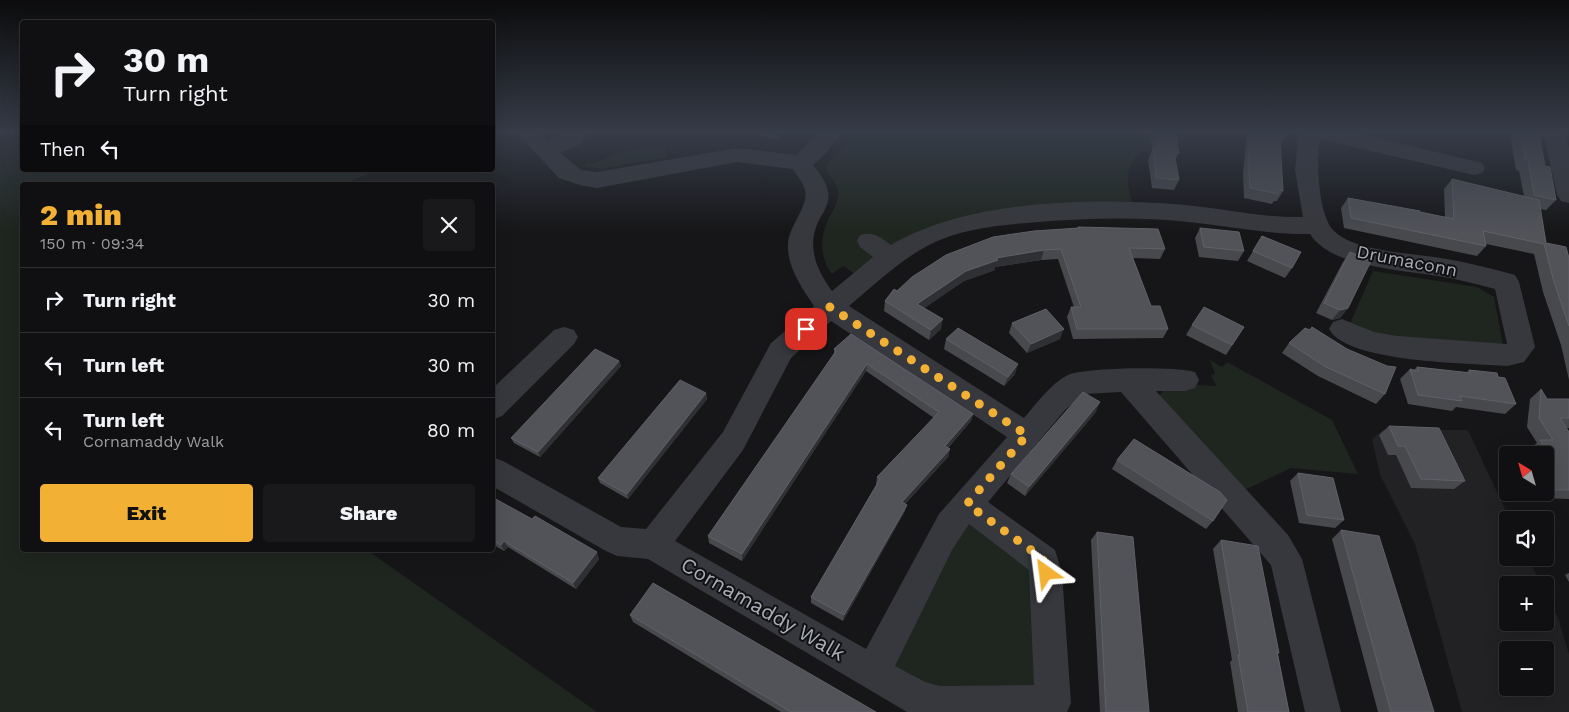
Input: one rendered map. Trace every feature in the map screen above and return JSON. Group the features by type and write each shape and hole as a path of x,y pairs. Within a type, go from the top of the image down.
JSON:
{"street":[{"path":"559,165 569,175 590,180 680,165"},
{"path":"801,165 815,186 818,196 801,234 800,255 809,279 830,307 1027,435"},
{"path":"653,545 733,441 781,351 890,257 920,240 950,228 999,217 1049,212 1165,211 1234,218 1285,226 1318,225 1307,177 1306,165"},
{"path":"1462,165 1474,168"},
{"path":"1562,165 1569,195"},
{"name":"Drumaconn","path":"1318,225 1327,239 1353,251 1478,275 1504,272 1522,343 1521,347 1514,354 1507,355 1395,338 1369,342 1342,330"},
{"path":"869,241 890,257"},
{"path":"495,405 564,337"},
{"path":"1128,380 1277,546 1286,559 1324,712"},
{"path":"873,673 950,524 1055,402 1077,383 1086,381 1185,380"},
{"name":"Cornamaddy Walk","path":"495,472 617,541 653,545 919,699 940,704 1053,707"},
{"path":"967,504 1043,560 1046,573 1053,707"}],"shaded area":[{"path":"0,165 20,165 20,172 374,172 348,182 20,182 20,552 370,552 597,712 0,712"},
{"path":"583,165 623,165 602,169 581,166"},
{"path":"1131,165 1128,180 1132,202 1083,202 1021,208 873,257 855,274 843,266 832,274 825,261 822,246 826,225 838,197 838,189 825,166"},
{"path":"1373,271 1477,287 1494,297 1503,346 1374,337 1349,326"},
{"path":"1210,360 1222,367 1227,362 1332,420 1358,474 1291,468 1240,492 1159,396 1170,387 1177,385 1216,386 1211,375 1215,374"},
{"path":"1383,430 1468,430 1499,496 1499,501 1501,501 1506,511 1499,511 1499,566 1532,566 1537,576 1499,576 1499,631 1554,631 1554,610 1569,654 1569,712 1462,712 1415,544 1380,475 1372,439"},
{"path":"970,522 1030,560 1040,685 933,692 893,668 954,538"}],"building":[{"path":"1155,165 1176,165 1179,180 1156,178"},
{"path":"1248,165 1281,165 1283,191 1279,190 1278,194 1250,188"},
{"path":"1529,165 1550,167 1556,200 1534,195"},
{"path":"1452,179 1539,200 1546,243 1566,247 1569,258 1569,326 1554,282 1544,244 1483,231 1486,246 1351,218 1348,198 1454,219"},
{"path":"1078,227 1158,229 1165,249 1129,248 1151,306 1160,306 1168,329 1077,329 1071,307 1081,307 1061,249 996,258 998,260 966,271 917,304 943,319 931,330 885,301 894,289 897,291 912,277 946,255 993,237"},
{"path":"1200,228 1239,232 1244,251 1204,247"},
{"path":"1262,236 1301,252 1292,268 1253,251"},
{"path":"1350,252 1371,261 1348,308 1340,310 1324,303"},
{"path":"1204,307 1244,327 1232,345 1192,325"},
{"path":"1046,309 1064,329 1031,344 1012,323"},
{"path":"1312,327 1347,349 1387,366 1396,367 1385,394 1326,367 1289,343 1305,328 1310,330"},
{"path":"958,328 1018,364 1008,377 946,339"},
{"path":"851,334 973,414 945,446 950,449 902,502 907,505 844,615 811,597 880,479 877,477 939,412 867,364 742,554 708,536 836,351 834,349"},
{"path":"595,349 619,361 538,452 511,438"},
{"path":"1417,367 1471,373 1469,370 1497,373 1498,377 1505,378 1516,404 1460,396 1462,401 1418,395 1410,369 1418,371"},
{"path":"680,380 706,393 627,494 598,478"},
{"path":"1541,389 1547,399 1569,399 1569,418 1560,418 1569,432 1569,490 1555,490 1554,488 1554,446 1544,446 1540,440 1553,440 1539,418"},
{"path":"1083,392 1100,402 1029,487 1011,474"},
{"path":"1389,426 1439,428 1465,481 1421,479 1405,446 1398,446"},
{"path":"1134,439 1220,492 1227,500 1213,521 1117,460"},
{"path":"1298,473 1333,478 1344,520 1307,515"},
{"path":"495,499 532,519 535,516 597,552 573,583 504,541 501,545 495,542"},
{"path":"1341,530 1379,536 1434,712 1391,712"},
{"path":"1097,532 1133,537 1149,712 1106,712"},
{"path":"1221,540 1258,546 1289,712 1248,712"},
{"path":"653,583 876,712 791,712 630,615"}],"route":[{"path":"806,329 830,307 1027,435 967,504 1038,555 1043,560 1046,573"}]}
